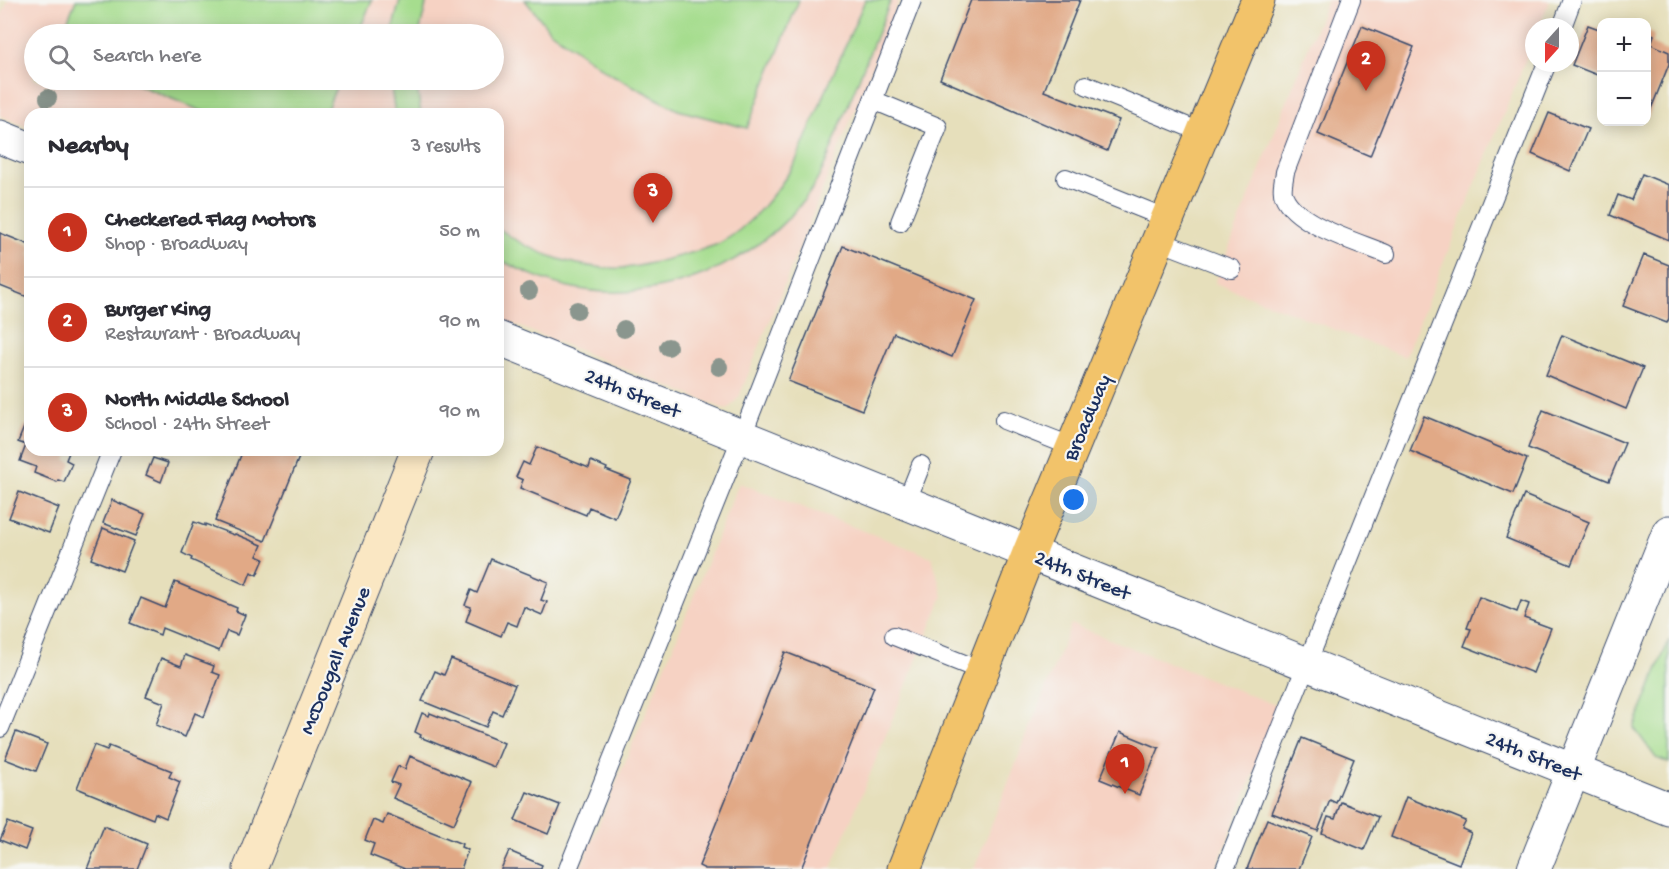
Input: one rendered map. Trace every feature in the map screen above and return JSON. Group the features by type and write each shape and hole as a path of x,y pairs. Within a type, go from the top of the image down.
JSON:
{"main road":[{"name":"Broadway","path":"904,869 1029,553 1258,0"}],"street":[{"path":"0,137 24,147"},
{"name":"24th Street","path":"504,340 1669,809"},
{"name":"McDougall Avenue","path":"250,869 416,456"},
{"path":"1534,869 1669,532"}],"lane":[{"path":"568,869 742,436 912,0"},
{"path":"1351,0 1285,172 1283,195 1295,211 1315,224 1386,254"},
{"path":"1564,18 1567,2"},
{"path":"1225,869 1543,72"},
{"path":"1086,85 1203,133"},
{"path":"873,100 938,127 900,222"},
{"path":"1066,178 1232,269"},
{"path":"1004,420 1073,447"},
{"path":"0,728 110,456"},
{"path":"906,503 921,465"},
{"path":"894,636 982,671"}],"shaded area":[{"path":"8,0 899,0 739,397 727,410 504,320 504,108 24,108 24,126 0,116 0,19"},
{"path":"1327,0 1550,0 1543,18 1525,18 1525,61 1405,357 1215,283"},
{"path":"739,483 932,557 943,596 831,869 580,869 674,645"},
{"path":"1071,624 1280,707 1216,869 974,869"}],"green space":[{"path":"76,0 372,0 362,24 66,24"},
{"path":"400,0 427,0 421,24 394,24"},
{"path":"525,0 799,0 747,128 678,110 609,73 550,31"},
{"path":"865,0 891,0 820,175 810,192 789,218 764,240 736,259 705,274 673,285 640,291 606,292 564,286 504,262 504,232 541,253 573,263 606,268 636,266 698,251 720,243 742,228 762,208 795,163"},
{"path":"150,90 335,90 327,108 194,108"},
{"path":"391,90 417,90 420,108 394,108"},
{"path":"1669,640 1669,763 1656,758 1634,728"}],"building":[{"path":"971,0 1080,0 1044,91 1119,120 1107,151 940,79"},
{"path":"1588,25 1597,28 1597,75 1579,68 1579,48"},
{"path":"1362,26 1414,47 1370,156 1318,134"},
{"path":"1651,44 1669,52 1669,64 1651,109"},
{"path":"1549,113 1588,129 1570,171 1532,154"},
{"path":"1642,174 1669,185 1669,240 1610,215 1618,195 1631,200"},
{"path":"0,233 24,243 24,296 0,286"},
{"path":"843,246 976,300 952,357 894,333 862,410 788,381"},
{"path":"1644,255 1669,265 1669,318 1667,323 1623,306"},
{"path":"1562,335 1643,368 1626,409 1546,375"},
{"path":"1543,410 1625,443 1609,481 1528,448"},
{"path":"1424,416 1527,459 1513,494 1410,451"},
{"path":"24,427 24,444 18,442"},
{"path":"537,447 589,468 591,461 631,480 615,518 589,507 586,515 520,488 523,480 516,477 523,462 529,465"},
{"path":"24,450 24,456 68,456 66,460 72,463 64,482 58,480 57,482 34,473 36,467 20,461"},
{"path":"241,456 300,456 265,541 215,521"},
{"path":"153,458 168,463 161,482 146,475"},
{"path":"19,492 59,508 49,533 9,518"},
{"path":"1524,495 1589,522 1571,565 1506,538"},
{"path":"112,500 145,514 136,536 103,523"},
{"path":"194,522 262,545 257,556 264,559 257,575 251,572 246,585 191,560 192,558 182,553"},
{"path":"103,528 134,541 122,571 91,559"},
{"path":"491,559 548,582 541,600 547,602 542,615 524,607 517,626 507,622 501,636 466,621 471,607 465,605 471,590 477,593"},
{"path":"175,582 237,608 236,611 245,615 237,635 227,631 219,651 162,628 160,635 130,623 141,598 165,608"},
{"path":"1479,597 1517,612 1521,601 1529,604 1524,618 1551,628 1533,673 1464,646 1471,629 1467,628"},
{"path":"785,652 874,687 801,869 705,869 699,866"},
{"path":"185,655 214,666 212,672 220,675 204,717 195,713 185,737 156,725 164,703 146,696 161,658 181,666"},
{"path":"451,659 515,685 502,715 493,711 486,727 422,701 435,671 444,675"},
{"path":"422,713 429,716 430,713 504,743 494,767 420,737 421,735 415,732"},
{"path":"16,732 47,744 36,771 5,759"},
{"path":"1120,732 1159,748 1139,795 1100,779"},
{"path":"1302,738 1354,759 1336,803 1330,800 1318,831 1272,813"},
{"path":"94,745 107,750 109,746 172,771 169,777 180,782 166,818 155,813 153,819 77,788"},
{"path":"410,756 472,782 454,824 393,798 399,785 391,782 398,766 405,769"},
{"path":"527,792 560,805 548,834 515,820"},
{"path":"1406,797 1466,821 1462,829 1471,833 1459,864 1391,837"},
{"path":"1341,802 1378,817 1364,850 1322,833 1328,817 1335,819"},
{"path":"387,814 462,844 461,847 468,850 461,869 405,869 370,855 374,844 365,840 373,820 383,824"},
{"path":"1267,819 1312,837 1299,869 1247,869"},
{"path":"8,822 32,831 25,850 0,840"},
{"path":"104,826 147,844 137,869 87,869"},
{"path":"509,851 542,865 541,869 501,869"}],"place":[{"name":"Burger King","path":"1366,91"},
{"name":"North Middle School","path":"653,223"},
{"name":"Checkered Flag Motors","path":"1125,794"}]}
